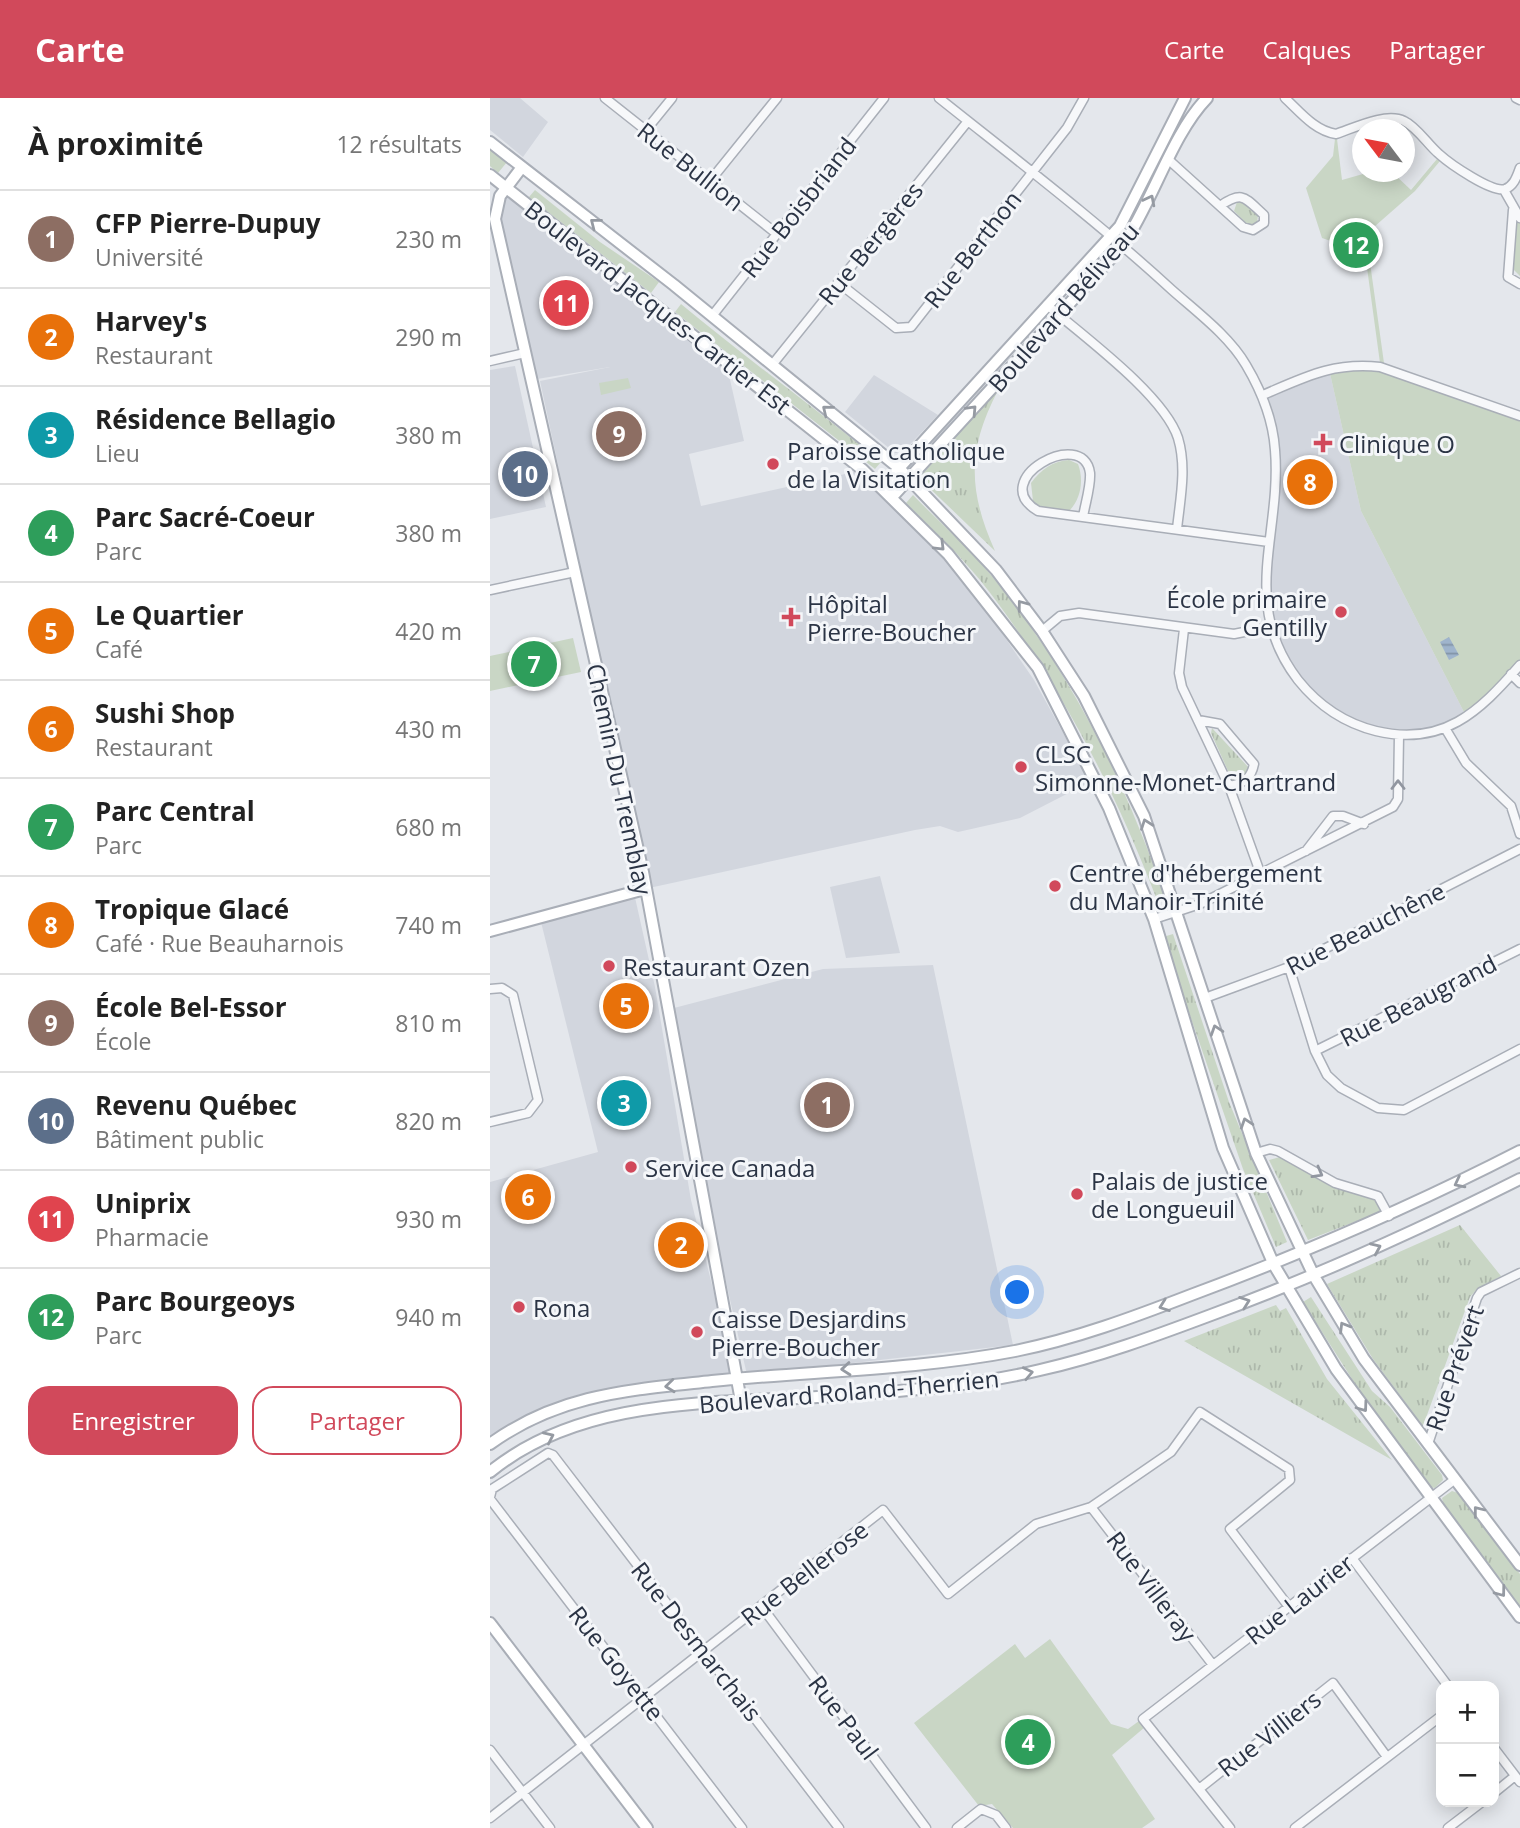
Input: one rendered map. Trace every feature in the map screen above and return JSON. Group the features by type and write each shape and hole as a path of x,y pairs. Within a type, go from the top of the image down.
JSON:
{"main road":[{"name":"Boulevard Béliveau","path":"882,487 1111,235 1138,194 1185,98"},
{"name":"Boulevard Béliveau","path":"892,497 1123,245 1139,223 1191,119 1207,98"},
{"name":"Boulevard Jacques-Cartier Est","path":"490,142 712,316 899,468 996,570 1042,631 1084,696 1116,755 1144,816 1256,1153 1302,1253 1364,1359 1520,1565"},
{"name":"Chemin Du Tremblay","path":"522,167 499,198 495,219 645,890 741,1401"},
{"name":"Boulevard Jacques-Cartier Est","path":"490,175 805,422 882,487 948,554 1038,668 1110,808 1154,919 1223,1148 1274,1265 1336,1370 1520,1617"},
{"path":"490,931 645,890"},
{"name":"Boulevard Roland-Therrien","path":"490,1444 541,1413 609,1393 1015,1351 1094,1329 1274,1265 1389,1216 1520,1151"},
{"name":"Boulevard Roland-Therrien","path":"490,1472 528,1447 583,1423 617,1415 741,1401 861,1394 1001,1378 1110,1350 1287,1288 1451,1214 1520,1179"},
{"path":"490,1623 647,1828"}],"street":[{"name":"Rue Bullion","path":"605,98 777,234"},
{"path":"646,131 672,98"},
{"path":"710,181 777,98"},
{"name":"Rue Boisbriand","path":"712,316 884,98"},
{"path":"939,98 1123,245 1220,333 1244,362 1263,395 1275,451 1265,585 1269,627 1292,672 1312,697 1335,714 1355,724 1399,735 1421,735 1445,728 1476,710 1520,665"},
{"name":"Rue Berthon","path":"839,283 896,328 911,327 1067,128 1084,98"},
{"path":"1285,98 1317,127 1329,133 1385,119 1405,121 1440,155 1464,172 1504,190 1513,210 1520,218"},
{"name":"Rue Bergères","path":"772,365 968,121"},
{"path":"1170,161 1220,206 1248,230 1264,223 1264,215 1244,197 1234,197 1220,206"},
{"path":"1504,190 1513,184 1520,168"},
{"path":"1513,210 1508,277 1520,284"},
{"path":"1047,305 1149,395 1172,423 1179,441 1183,473 1177,529"},
{"path":"490,361 525,353"},
{"path":"1263,395 1326,368 1362,365 1380,367 1520,416"},
{"path":"1083,517 1090,473 1086,464 1071,454 1062,453 1034,466 1024,483 1027,501 1038,511 1269,542"},
{"path":"490,590 575,572"},
{"path":"1042,631 1060,616 1079,614 1234,634 1269,627"},
{"path":"1184,629 1179,673 1229,786 1261,875"},
{"path":"1511,674 1520,683"},
{"path":"1198,720 1220,724 1254,764 1252,775 1242,784 1229,786"},
{"path":"1445,728 1466,763 1511,806 1520,834"},
{"path":"1154,919 1200,904 1364,824 1393,807 1398,799 1399,735"},
{"path":"1304,853 1333,816 1343,816 1364,824"},
{"name":"Rue Beauchêne","path":"1205,998 1250,984 1289,967 1520,849"},
{"name":"Rue Beaugrand","path":"1315,1051 1520,948"},
{"path":"1289,967 1315,1051 1327,1075 1341,1088 1378,1108 1392,1112 1404,1110 1520,1049"},
{"path":"490,989 502,988 513,995 538,1100 528,1113 490,1122"},
{"path":"1256,1153 1270,1149 1279,1152 1335,1182 1378,1196 1389,1216"},
{"name":"Rue Prévert","path":"1427,1444 1477,1298 1481,1292 1520,1273"},
{"name":"Rue Bellerose","path":"490,1818 883,1510 948,1594 1036,1524 1091,1507 1171,1452 1200,1412 1289,1469 1290,1480 1230,1529 1289,1607"},
{"name":"Rue Goyette","path":"553,1455 548,1452 492,1489 490,1498 742,1828"},
{"name":"Rue Desmarchais","path":"553,1455 839,1828"},
{"name":"Rue Laurier","path":"1199,1788 1143,1718 1454,1480"},
{"name":"Rue Villeray","path":"1091,1507 1213,1665"},
{"path":"1352,1558 1444,1681"},
{"name":"Rue Paul","path":"762,1607 926,1828"},
{"name":"Rue Villiers","path":"1199,1788 1333,1683 1387,1757"},
{"path":"1295,1828 1436,1720"},
{"path":"490,1750 550,1828"},
{"path":"1499,1754 1518,1779 1499,1790"},
{"path":"1199,1788 1230,1828"},
{"path":"1448,1828 1475,1807"},
{"path":"957,1828 981,1809 988,1810 1006,1828"}],"shaded area":[{"path":"490,98 520,98 548,122 523,157 490,130"},
{"name":"Hôpital Pierre-Boucher","path":"506,188 725,358 744,441 689,454 701,506 863,470 948,554 1034,680 1090,782 1020,818 958,832 940,826 915,830 649,888 540,381 610,367 531,380 495,210"},
{"path":"515,366 546,507 490,519 490,370"},
{"name":"École primaire Gentilly","path":"1329,369 1361,511 1466,716 1421,734 1374,729 1336,713 1313,696 1281,649 1271,621 1268,578 1276,500 1266,397"},
{"path":"874,375 938,415 902,453 895,453 845,412"},
{"path":"880,876 900,953 846,958 830,887"},
{"path":"634,893 655,987 691,1200 734,1374 625,1386 578,1395 537,1411 490,1437 490,1182 598,1152 540,918"},
{"path":"933,965 1013,1345 747,1375 708,1202 674,1008 823,969"}],"green space":[{"path":"1337,139 1342,180 1352,177 1352,182 1403,182 1411,190 1437,159 1440,161 1415,191 1366,234 1384,363 1380,363 1365,253 1322,238 1306,188 1333,156"},
{"path":"490,149 507,162 498,173 490,166"},
{"path":"535,190 600,242 659,282 651,293 529,197"},
{"path":"1237,202 1243,202 1258,215 1257,223 1248,225 1234,211"},
{"path":"1516,223 1520,223 1520,276 1513,269"},
{"path":"681,304 881,462 875,469 675,312"},
{"path":"1329,369 1378,369 1520,418 1520,660 1466,716 1361,511"},
{"path":"628,378 631,388 601,395 599,383"},
{"path":"1002,383 982,426 975,466 979,506 995,551 919,478"},
{"path":"1069,460 1078,464 1080,470 1080,489 1076,501 1069,511 1041,508 1033,501 1031,483 1047,467"},
{"path":"913,495 982,565 1020,611 1046,649 1093,728 1113,769 1165,897 1157,900 1102,774 1034,654 980,580 906,503"},
{"path":"573,638 581,672 490,691 490,656"},
{"path":"1212,728 1250,769 1244,779 1233,782 1211,733"},
{"path":"1173,934 1229,1102 1287,1242 1276,1247 1243,1169 1163,937"},
{"path":"1280,1157 1340,1189 1378,1201 1380,1212 1308,1240 1269,1160"},
{"path":"1460,1225 1501,1276 1477,1289 1470,1297 1423,1426 1373,1359 1327,1284"},
{"path":"1311,1297 1372,1391 1390,1407 1442,1475 1443,1480 1435,1488 1430,1487 1366,1401 1303,1302"},
{"path":"1276,1305 1280,1311 1286,1308 1327,1379 1392,1460 1184,1341"},
{"path":"1452,1491 1458,1493 1520,1574 1520,1607 1445,1510 1442,1498"},
{"path":"1050,1639 1111,1724 1128,1729 1139,1721 1145,1727 1112,1755 1155,1819 1142,1828 1013,1828 992,1804 979,1806 914,1723 1015,1644 1025,1658"}],"water":[{"path":"1449,637 1459,655 1449,660 1440,642"}],"place":[{"name":"Parc Bourgeoys","path":"1356,245"},
{"name":"Uniprix","path":"566,303"},
{"name":"École Bel-Essor","path":"619,434"},
{"name":"Clinique O","path":"1323,443"},
{"name":"Paroisse catholique de la Visitation","path":"773,464"},
{"name":"Revenu Québec","path":"525,474"},
{"name":"Tropique Glacé","path":"1310,482"},
{"name":"École primaire Gentilly","path":"1341,612"},
{"name":"Hôpital Pierre-Boucher","path":"791,617"},
{"name":"Parc Central","path":"534,664"},
{"name":"CLSC Simonne-Monet-Chartrand","path":"1021,767"},
{"name":"Centre d'hébergement du Manoir-Trinité","path":"1055,886"},
{"name":"Restaurant Ozen","path":"609,966"},
{"name":"Le Quartier","path":"626,1006"},
{"name":"Résidence Bellagio","path":"624,1103"},
{"name":"CFP Pierre-Dupuy","path":"827,1105"},
{"name":"Service Canada","path":"631,1167"},
{"name":"Palais de justice de Longueuil","path":"1077,1194"},
{"name":"Sushi Shop","path":"528,1197"},
{"name":"Harvey's","path":"681,1245"},
{"name":"Rona","path":"519,1307"},
{"name":"Caisse Desjardins Pierre-Boucher","path":"697,1332"},
{"name":"Parc Sacré-Coeur","path":"1028,1742"}]}
